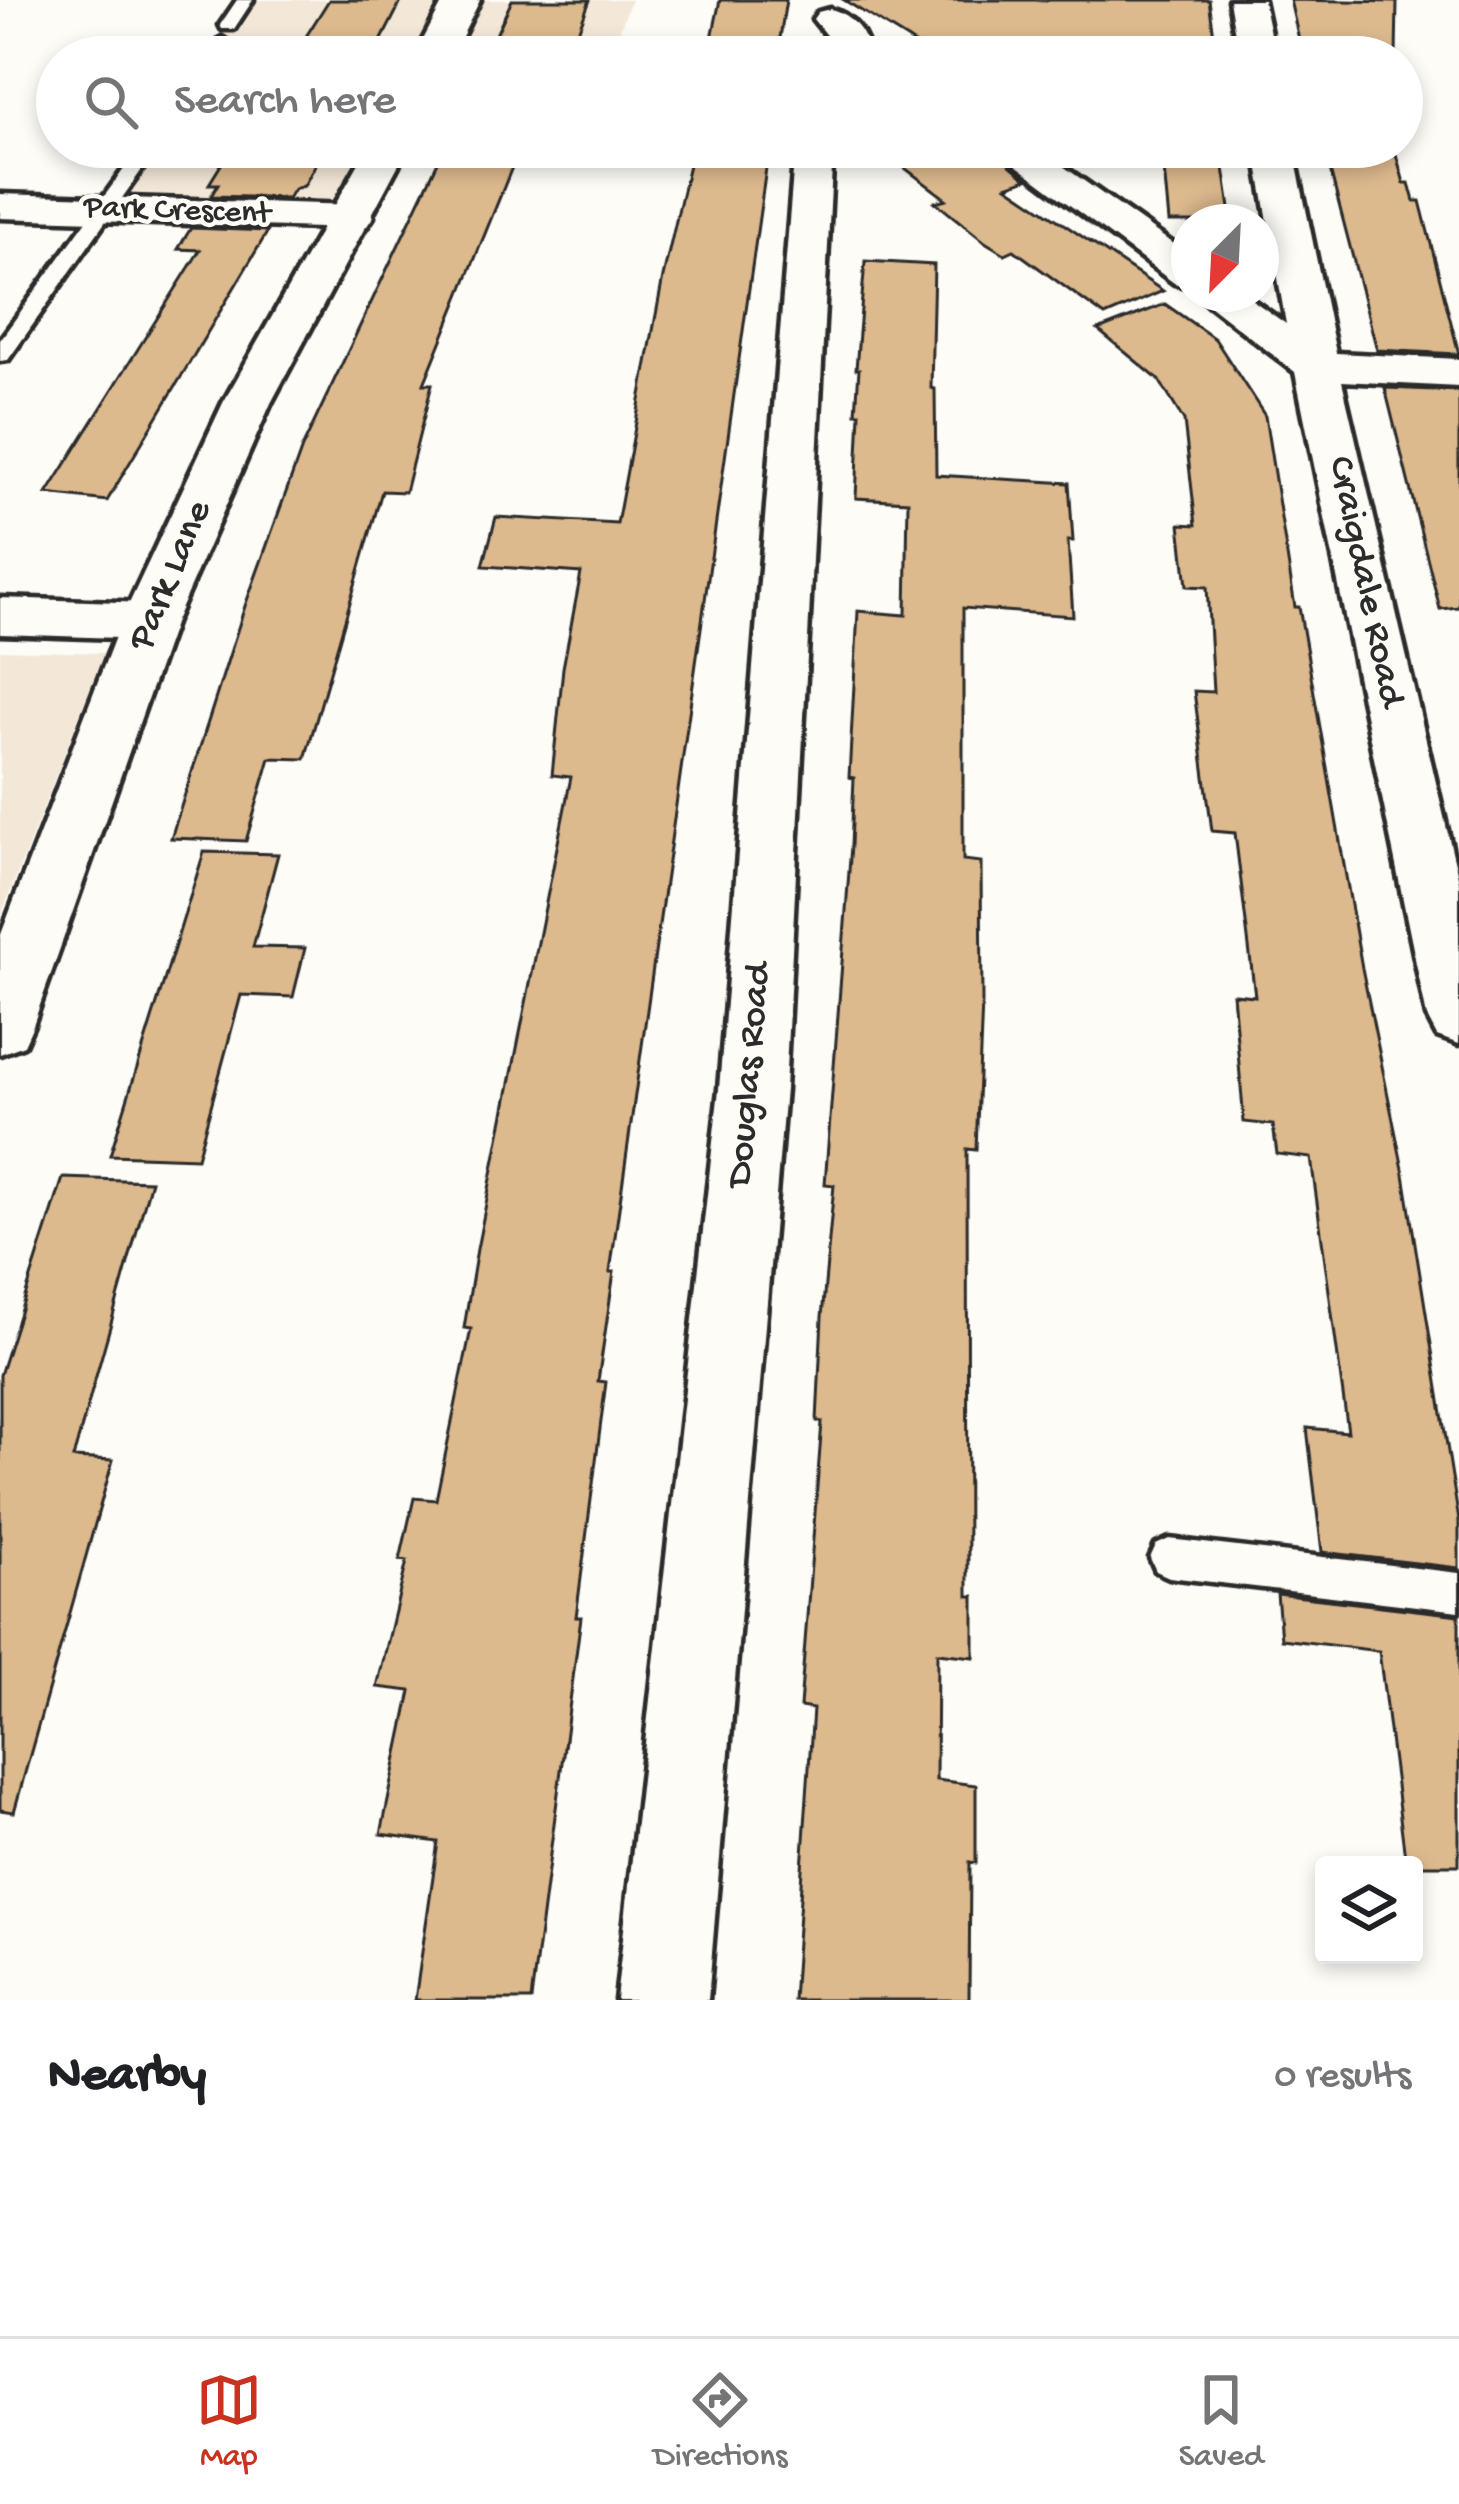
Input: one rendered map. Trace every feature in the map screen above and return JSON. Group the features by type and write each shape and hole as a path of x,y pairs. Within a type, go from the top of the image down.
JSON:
{"street":[{"path":"444,36 462,0"},
{"path":"1246,0 1253,36"},
{"path":"830,19 846,36"},
{"name":"Park Lane","path":"2,1017 148,621 247,403 378,168"},
{"name":"Douglas Road","path":"662,2000 752,1089 812,168"},
{"path":"1040,168 1171,261"},
{"name":"Craigdale Road","path":"1278,168 1316,366 1459,1016"},
{"name":"Park Crescent","path":"0,206 353,217"},
{"path":"1241,312 1316,366 1459,373"},
{"path":"0,616 148,621"}],"lane":[{"path":"224,36 245,0"},
{"path":"0,355 134,168"},
{"path":"1169,1558 1459,1592"}],"shaded area":[{"path":"245,0 631,0 617,36 224,36"},
{"path":"133,168 378,168 353,217 104,210"},
{"path":"0,650 104,653 0,918"}],"building":[{"path":"329,0 402,0 384,36 306,36"},
{"path":"512,0 590,0 576,36 495,36"},
{"path":"720,0 786,0 780,36 712,36"},
{"path":"844,0 1209,0 1214,36 902,36"},
{"path":"1290,0 1397,2 1396,36 1298,36"},
{"path":"219,168 314,168 304,186 288,198 211,196 218,184 209,184"},
{"path":"435,168 512,168 424,384 432,384 405,492 382,491 305,759 270,758 246,841 171,838 245,606 302,448"},
{"path":"688,168 766,168 610,1272 614,1272 598,1381 606,1382 576,1617 581,1617 531,2000 415,2000 438,1842 381,1834 411,1691 377,1687 407,1561 400,1560 414,1498 436,1500 471,1329 464,1328 477,1249 571,777 552,775 563,668 581,573 483,566 496,517 617,524"},
{"path":"905,168 1014,168 1027,179 1007,186 1163,291 1105,316 1014,250 1005,254 985,242 935,202 946,199"},
{"path":"1164,168 1224,168 1229,204 1171,204 1171,222"},
{"path":"1329,168 1400,168 1414,201 1420,201 1459,354 1377,350"},
{"path":"191,228 268,231 107,501 47,494 200,250 178,249"},
{"path":"865,261 934,265 931,388 935,389 936,475 1069,483 1073,541 1068,541 1073,616 963,608 963,860 981,862 976,1150 967,1149 968,1596 974,1596 974,1657 937,1653 936,1780 976,1785 969,2000 793,2000 813,1709 800,1707 822,1422 817,1421 822,1317 834,1185 825,1184 851,845 854,778 849,777 858,611 906,615 908,501 856,498 860,413 856,413 856,369"},
{"path":"1165,304 1215,339 1265,416 1295,607 1299,607 1362,968 1404,1174 1459,1521 1459,1568 1322,1552 1307,1428 1348,1432 1311,1158 1277,1154 1273,1125 1244,1122 1233,994 1255,996 1235,833 1212,831 1194,691 1213,692 1207,587 1187,586 1180,524 1196,525 1184,421 1159,380 1098,330"},
{"path":"1385,388 1459,391 1459,607 1440,609"},
{"path":"204,852 278,854 253,947 305,948 293,997 241,995 197,1158 110,1155"},
{"path":"63,1178 151,1181 73,1458 113,1460 14,1812 0,1810 0,1375"},
{"path":"1277,1594 1459,1615 1459,1865 1423,1865 1423,1856 1405,1856 1379,1651 1281,1639"}]}
